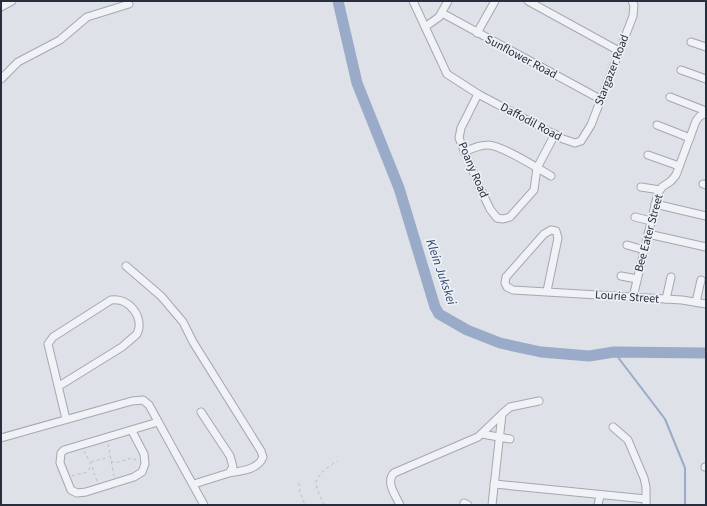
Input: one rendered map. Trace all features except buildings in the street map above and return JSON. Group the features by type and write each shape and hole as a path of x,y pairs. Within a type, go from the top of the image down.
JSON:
{"street":[{"path":"1,7 12,1"},
{"name":"Daffodil Road","path":"413,1 447,74 478,94 555,134 575,143 584,137"},
{"path":"425,26 442,13 448,1"},
{"path":"477,33 495,1"},
{"path":"528,1 619,51"},
{"name":"Stargazer Road","path":"584,137 591,125 633,16 633,2"},
{"path":"1,79 18,62 60,40 81,21 97,13 129,4"},
{"name":"Sunflower Road","path":"442,13 600,99"},
{"path":"691,42 706,47"},
{"path":"681,70 706,79"},
{"name":"Poany Road","path":"478,94 460,131 459,138 490,209 496,217 503,219 510,217 534,190 537,168"},
{"path":"670,97 706,112"},
{"name":"Bee Eater Street","path":"633,297 655,204 660,190 674,178 698,118 706,112"},
{"path":"657,125 690,138"},
{"path":"537,168 555,134"},
{"path":"464,152 474,148 490,145 551,176"},
{"path":"648,155 679,166"},
{"path":"641,187 660,190"},
{"path":"655,204 706,216"},
{"path":"635,217 651,221"},
{"name":"Lourie Street","path":"547,291 558,235 552,230 544,234 505,280 506,285 510,289 666,299 706,304"},
{"path":"648,234 706,247"},
{"path":"628,245 644,250"},
{"path":"126,266 159,294 183,322 193,342 261,451 263,457 258,464 251,468 194,484"},
{"path":"621,276 637,279"},
{"path":"666,299 671,277"},
{"path":"696,302 701,280"},
{"path":"59,386 122,347 137,334 139,325 136,312 120,300 111,300 49,341 49,353 59,386 66,419"},
{"path":"1,438 139,400 147,403 152,411 194,484 204,505"},
{"path":"400,505 390,484 390,477 394,473 482,434 510,407 539,401"},
{"path":"201,412 232,459 233,467 230,473"},
{"path":"492,505 502,414"},
{"path":"132,430 144,454 145,464 139,475 80,493 74,492 69,488 60,463 61,453 68,448 158,422"},
{"path":"494,484 600,495 646,502 646,482 628,440 613,427"},
{"path":"482,434 510,439"},
{"path":"598,505 600,495"}],"path":[{"path":"106,437 115,483"},
{"path":"82,444 92,465 99,488"},
{"path":"90,462 110,456"},
{"path":"110,460 115,463 134,459 145,464"},
{"path":"324,505 317,489 316,481 323,471 337,461"},
{"path":"65,477 87,472 92,465"},
{"path":"299,483 305,505"}],"waterway":[{"name":"Klein Jukskei","path":"338,1 357,83 399,188 435,307 439,314 467,330 500,343 541,352 589,356 614,352 706,353"},
{"path":"614,352 665,419 685,468 685,505"}]}
